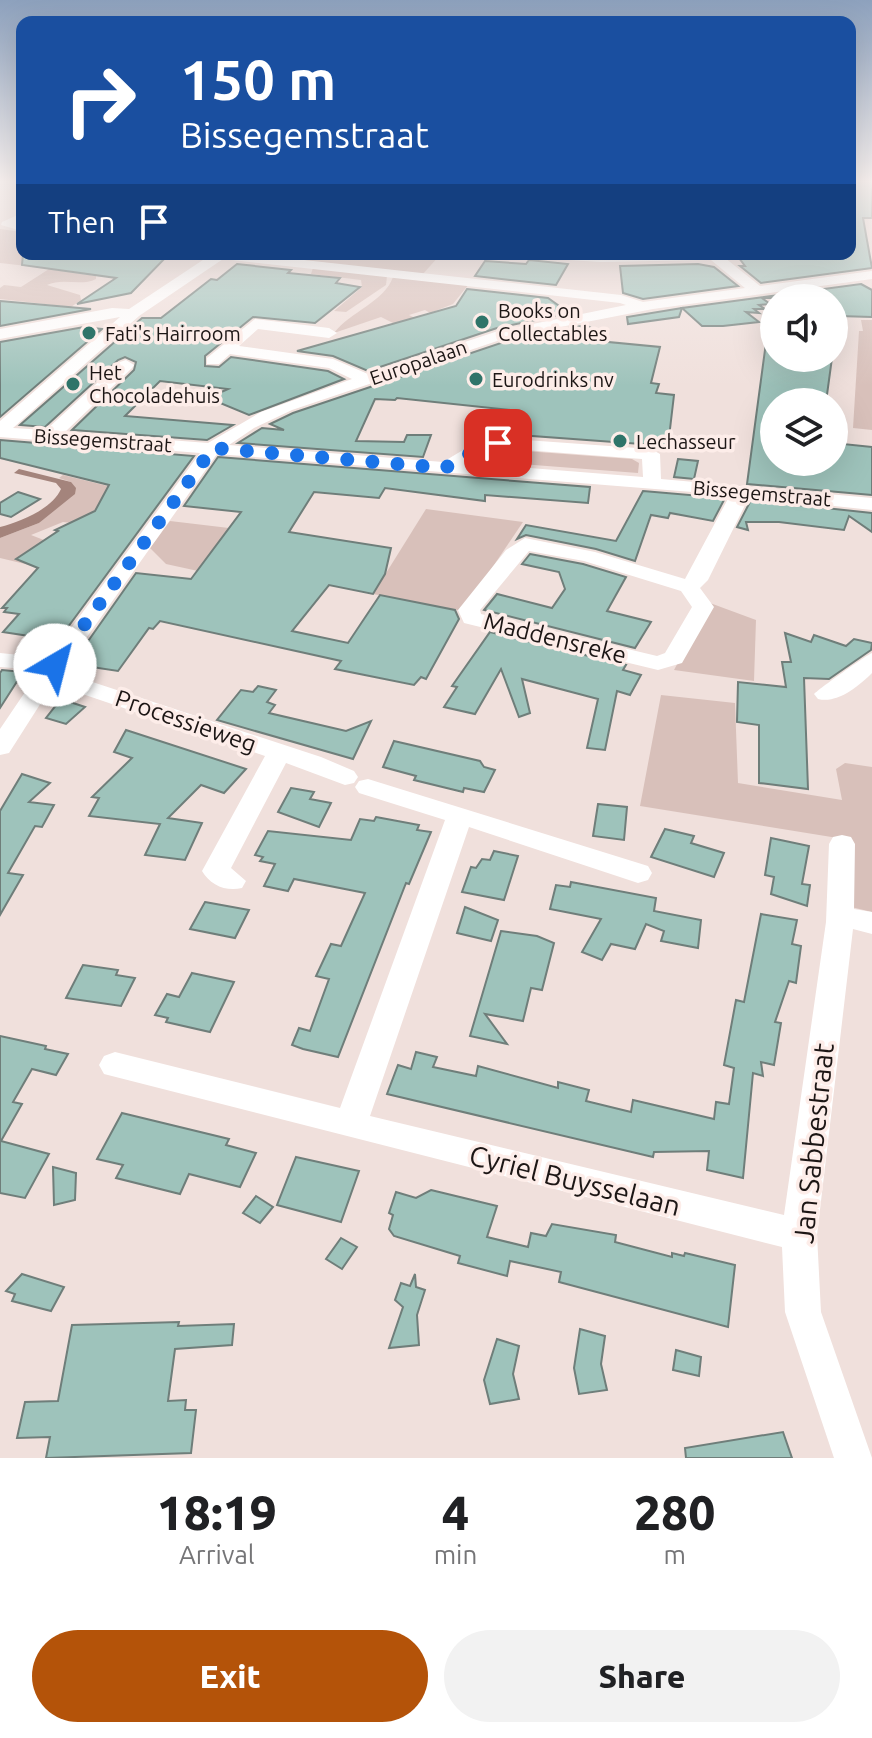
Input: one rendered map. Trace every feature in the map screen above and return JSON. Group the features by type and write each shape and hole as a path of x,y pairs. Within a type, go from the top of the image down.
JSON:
{"street":[{"path":"50,436 102,368 133,314 178,280 212,260"},
{"path":"256,260 621,299 646,307"},
{"path":"718,260 757,291"},
{"name":"Europalaan","path":"0,747 213,448 230,433 291,405 486,338 646,307 872,275"},
{"path":"0,334 112,312 133,314"},
{"path":"213,361 255,324 329,333"},
{"path":"279,356 304,331"},
{"path":"228,349 333,364 367,380"},
{"path":"0,431 102,368"},
{"name":"Bissegemstraat","path":"0,431 872,504"},
{"path":"445,468 479,448 498,443 651,454 652,484"},
{"path":"688,587 698,580 742,491"},
{"name":"Maddensreke","path":"525,544 588,556 688,587 703,607 674,658 658,663 472,618 469,610 513,554 525,544"},
{"name":"Processieweg","path":"0,660 52,670 356,782 460,815"},
{"path":"826,694 853,679 872,660"},
{"name":"Processieweg","path":"232,881 216,871 279,753"},
{"path":"350,1125 460,815 638,873"},
{"name":"Jan Sabbestraat","path":"842,844 856,920 799,1235 803,1312 854,1458"},
{"name":"Cyriel Buysselaan","path":"115,1065 799,1235"}],"shaded area":[{"path":"0,250 16,250 16,260 36,260 27,266 0,263"},
{"path":"301,260 436,260 422,275 300,263"},
{"path":"313,268 387,276 386,285 346,312 334,311 362,287 361,280 311,274"},
{"path":"49,269 96,276 96,279 47,285 80,295 81,300 71,307 0,299 0,288 4,285 21,287"},
{"path":"393,277 469,284 453,304 430,313 425,310 409,315 461,341 443,348 381,317 334,333 383,293"},
{"path":"861,320 872,320 872,430 853,428 859,331 863,331"},
{"path":"499,449 632,459 639,463 638,473 471,460"},
{"path":"19,469 71,482 76,488 75,494 39,523 0,538 0,527 43,508 61,489 56,483 14,473"},
{"path":"63,475 124,490 102,503 81,524 63,522 31,535 77,553 46,569 0,558 0,538 39,523 71,482 59,478"},
{"path":"426,509 523,522 463,611 373,594"},
{"path":"170,521 229,528 198,571 166,564 150,548"},
{"path":"710,603 756,620 754,681 674,670"},
{"path":"661,695 735,703 738,783 842,800 836,769 845,763 872,767 872,912 851,907 850,840 640,806"}],"building":[{"path":"856,250 869,250 872,268 761,283 740,266 745,266 740,260 856,260"},
{"path":"22,260 163,260 131,293 77,304 116,278 22,265"},
{"path":"529,260 568,264 556,285 475,276 485,261 526,264"},
{"path":"237,264 340,278 336,283 360,287 315,323 253,317 205,356 205,366 219,367 231,357 328,371 344,379 249,415 208,398 228,389 160,381 125,416 233,425 207,440 72,430 134,370 136,362 125,357 45,427 20,425 142,318 161,318 211,279 217,280"},
{"path":"698,264 714,267 738,286 643,299 623,293 620,266"},
{"path":"861,284 872,290 872,317 848,316 848,286"},
{"path":"467,289 548,298 569,313 497,328 368,371 333,356 297,351 456,306"},
{"path":"760,298 760,309 754,309 759,313 746,312 759,322 702,326 682,308"},
{"path":"0,301 91,309 0,326"},
{"path":"682,308 679,317 628,324 627,317"},
{"path":"586,325 593,329 567,333 567,338 660,347 651,383 659,384 656,393 674,395 668,446 519,435 520,411 397,398 375,399 356,441 404,442 407,435 431,435 423,457 238,443 262,428 284,430 270,424 293,413 510,340"},
{"path":"84,327 102,329 0,417 0,342"},
{"path":"762,372 830,372 828,388 760,388 760,476 848,476 848,444 872,447 872,495 747,484"},
{"path":"0,440 194,456 51,650 41,649 34,654 17,652 29,636 3,632 19,614 4,612 7,608 2,608 38,568 16,559 58,531 55,530 95,511 109,485 0,458"},
{"path":"218,457 590,487 588,503 485,495 485,501 385,488 379,498 314,492 289,532 391,548 385,574 373,594 329,585 292,631 348,643 380,595 455,610 459,619 426,679 421,677 414,685 335,669 341,661 160,621 153,629 149,628 118,671 72,664 136,573 191,579 241,512 184,506"},
{"path":"678,459 698,461 694,479 674,477"},
{"path":"643,491 725,498 713,521 670,513 668,518 651,515 635,561 596,549 526,535 517,539 526,525 616,541"},
{"path":"18,492 40,499 11,517 0,514 0,503"},
{"path":"751,500 872,513 872,532 849,516 844,530 779,522 746,522 748,530 737,527"},
{"path":"530,554 583,564 626,577 607,611 651,622 635,648 484,610 497,594 552,608 565,589 559,572 522,564"},
{"path":"490,632 626,665 623,670 641,675 630,695 617,691 605,750 587,748 598,699 522,679 530,713 519,717 501,669 475,714 444,707 457,687 452,686"},
{"path":"785,633 811,642 814,635 846,646 854,639 872,643 871,650 829,679 804,678 808,789 759,783 759,725 737,722 738,682 786,687 782,662 791,662"},
{"path":"2,670 23,672 0,708 0,673"},
{"path":"258,686 276,690 267,702 275,705 269,713 346,731 371,721 353,759 217,720 241,690 253,692"},
{"path":"61,699 85,707 66,724 46,718"},
{"path":"126,730 246,769 224,793 201,785 168,818 202,823 185,860 145,855 160,824 89,816 99,798 92,797 132,758 114,752"},
{"path":"394,741 480,761 484,767 495,770 484,792 464,788 463,792 414,780 416,776 383,767"},
{"path":"22,774 50,783 29,802 54,805 42,827 35,826 8,873 23,875 0,915 0,811"},
{"path":"291,788 314,792 310,799 331,803 319,827 278,812"},
{"path":"598,804 627,807 624,840 593,836"},
{"path":"376,817 419,825 417,830 431,832 409,884 406,883 338,1057 303,1049 292,1045 299,1028 310,1031 329,979 316,976 331,944 341,946 365,893 294,879 288,891 264,886 275,864 260,861 263,857 255,855 268,831 351,840 360,819 374,821"},
{"path":"665,829 694,836 691,843 724,853 714,877 651,857"},
{"path":"771,838 809,846 802,884 810,885 807,906 771,894 774,877 765,875"},
{"path":"494,851 518,856 504,900 462,892 471,867 476,868 482,859 490,860"},
{"path":"571,882 656,898 654,911 701,920 698,948 661,941 664,931 646,924 635,949 611,944 602,960 582,952 601,919 550,909 556,885 570,887"},
{"path":"205,902 249,910 235,938 190,929"},
{"path":"465,907 498,920 491,941 457,933"},
{"path":"761,914 797,920 792,944 801,946 796,983 789,981 775,1022 781,1023 774,1065 761,1062 763,1076 753,1073 743,1178 707,1170 709,1151 654,1152 653,1157 387,1094 398,1065 411,1069 416,1052 437,1057 433,1067 476,1076 478,1066 558,1088 558,1082 589,1090 586,1101 631,1112 633,1100 714,1119 716,1102 729,1104 734,1068 724,1065 736,1000 744,1002"},
{"path":"501,931 537,936 554,943 542,990 531,988 523,1021 485,1014 507,1044 470,1036"},
{"path":"83,965 118,970 116,975 135,978 121,1006 66,998"},
{"path":"192,973 234,982 210,1032 166,1022 168,1018 155,1015 167,994 179,997"},
{"path":"0,1036 68,1054 56,1075 32,1069 13,1102 22,1104 1,1141 49,1154 25,1198 0,1193"},
{"path":"122,1113 229,1139 226,1145 256,1153 240,1187 189,1174 180,1194 116,1178 123,1165 97,1159"},
{"path":"296,1157 359,1171 341,1222 277,1205"},
{"path":"53,1167 76,1173 75,1200 54,1205"},
{"path":"431,1190 497,1206 487,1237 528,1247 531,1233 546,1236 552,1224 616,1235 615,1242 672,1257 672,1253 684,1256 685,1253 735,1265 728,1327 559,1282 561,1272 510,1261 507,1276 458,1263 460,1256 394,1236 389,1229 393,1215 389,1213 396,1192 416,1198"},
{"path":"256,1196 273,1207 260,1223 243,1213"},
{"path":"341,1238 357,1247 342,1269 326,1259"},
{"path":"22,1274 64,1287 51,1311 12,1301 15,1294 6,1291"},
{"path":"415,1274 416,1287 425,1290 417,1315 419,1345 389,1348 403,1307 395,1300 401,1283 410,1286"},
{"path":"179,1322 178,1326 234,1324 232,1345 175,1349 168,1401 186,1400 185,1410 196,1410 191,1453 46,1458 50,1437 17,1438 25,1402 58,1401 72,1325"},
{"path":"580,1329 605,1336 601,1364 607,1390 579,1394 574,1368"},
{"path":"497,1339 519,1346 513,1374 519,1399 490,1404 484,1380"},
{"path":"676,1350 701,1357 699,1376 673,1370"},
{"path":"783,1432 792,1458 686,1458 685,1448"}],"place":[{"name":"Books on Collectables","path":"482,322"},
{"name":"Fati's Hairroom","path":"89,333"},
{"name":"Eurodrinks nv","path":"476,379"},
{"name":"Het Chocoladehuis","path":"73,384"},
{"name":"Lechasseur","path":"620,441"}],"route":[{"path":"55,665 213,448 445,468 479,448 498,443"}]}
